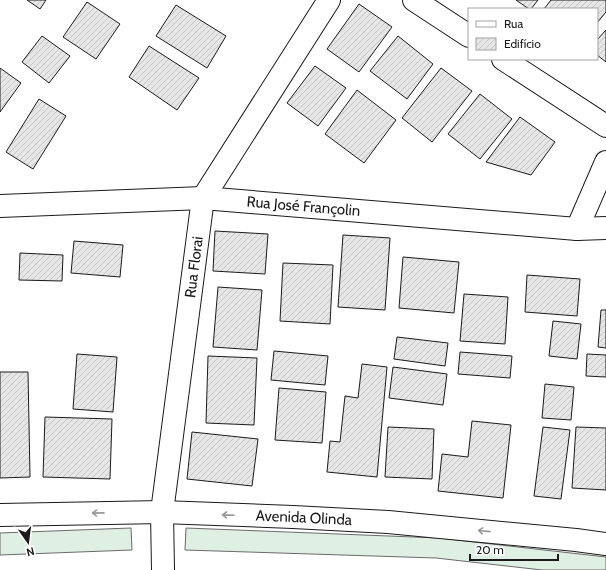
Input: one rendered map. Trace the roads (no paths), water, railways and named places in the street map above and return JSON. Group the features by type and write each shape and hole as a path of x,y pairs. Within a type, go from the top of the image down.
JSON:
{"street":[{"name":"Rua Florai","path":"163,570 162,512 203,198 329,0"},
{"path":"414,0 468,35"},
{"path":"505,60 606,126"},
{"path":"577,229 606,162"},
{"name":"Rua José Françolin","path":"0,206 203,198 577,229 606,228"},
{"name":"Avenida Olinda","path":"0,515 162,512 293,517 388,522 606,544"}]}
